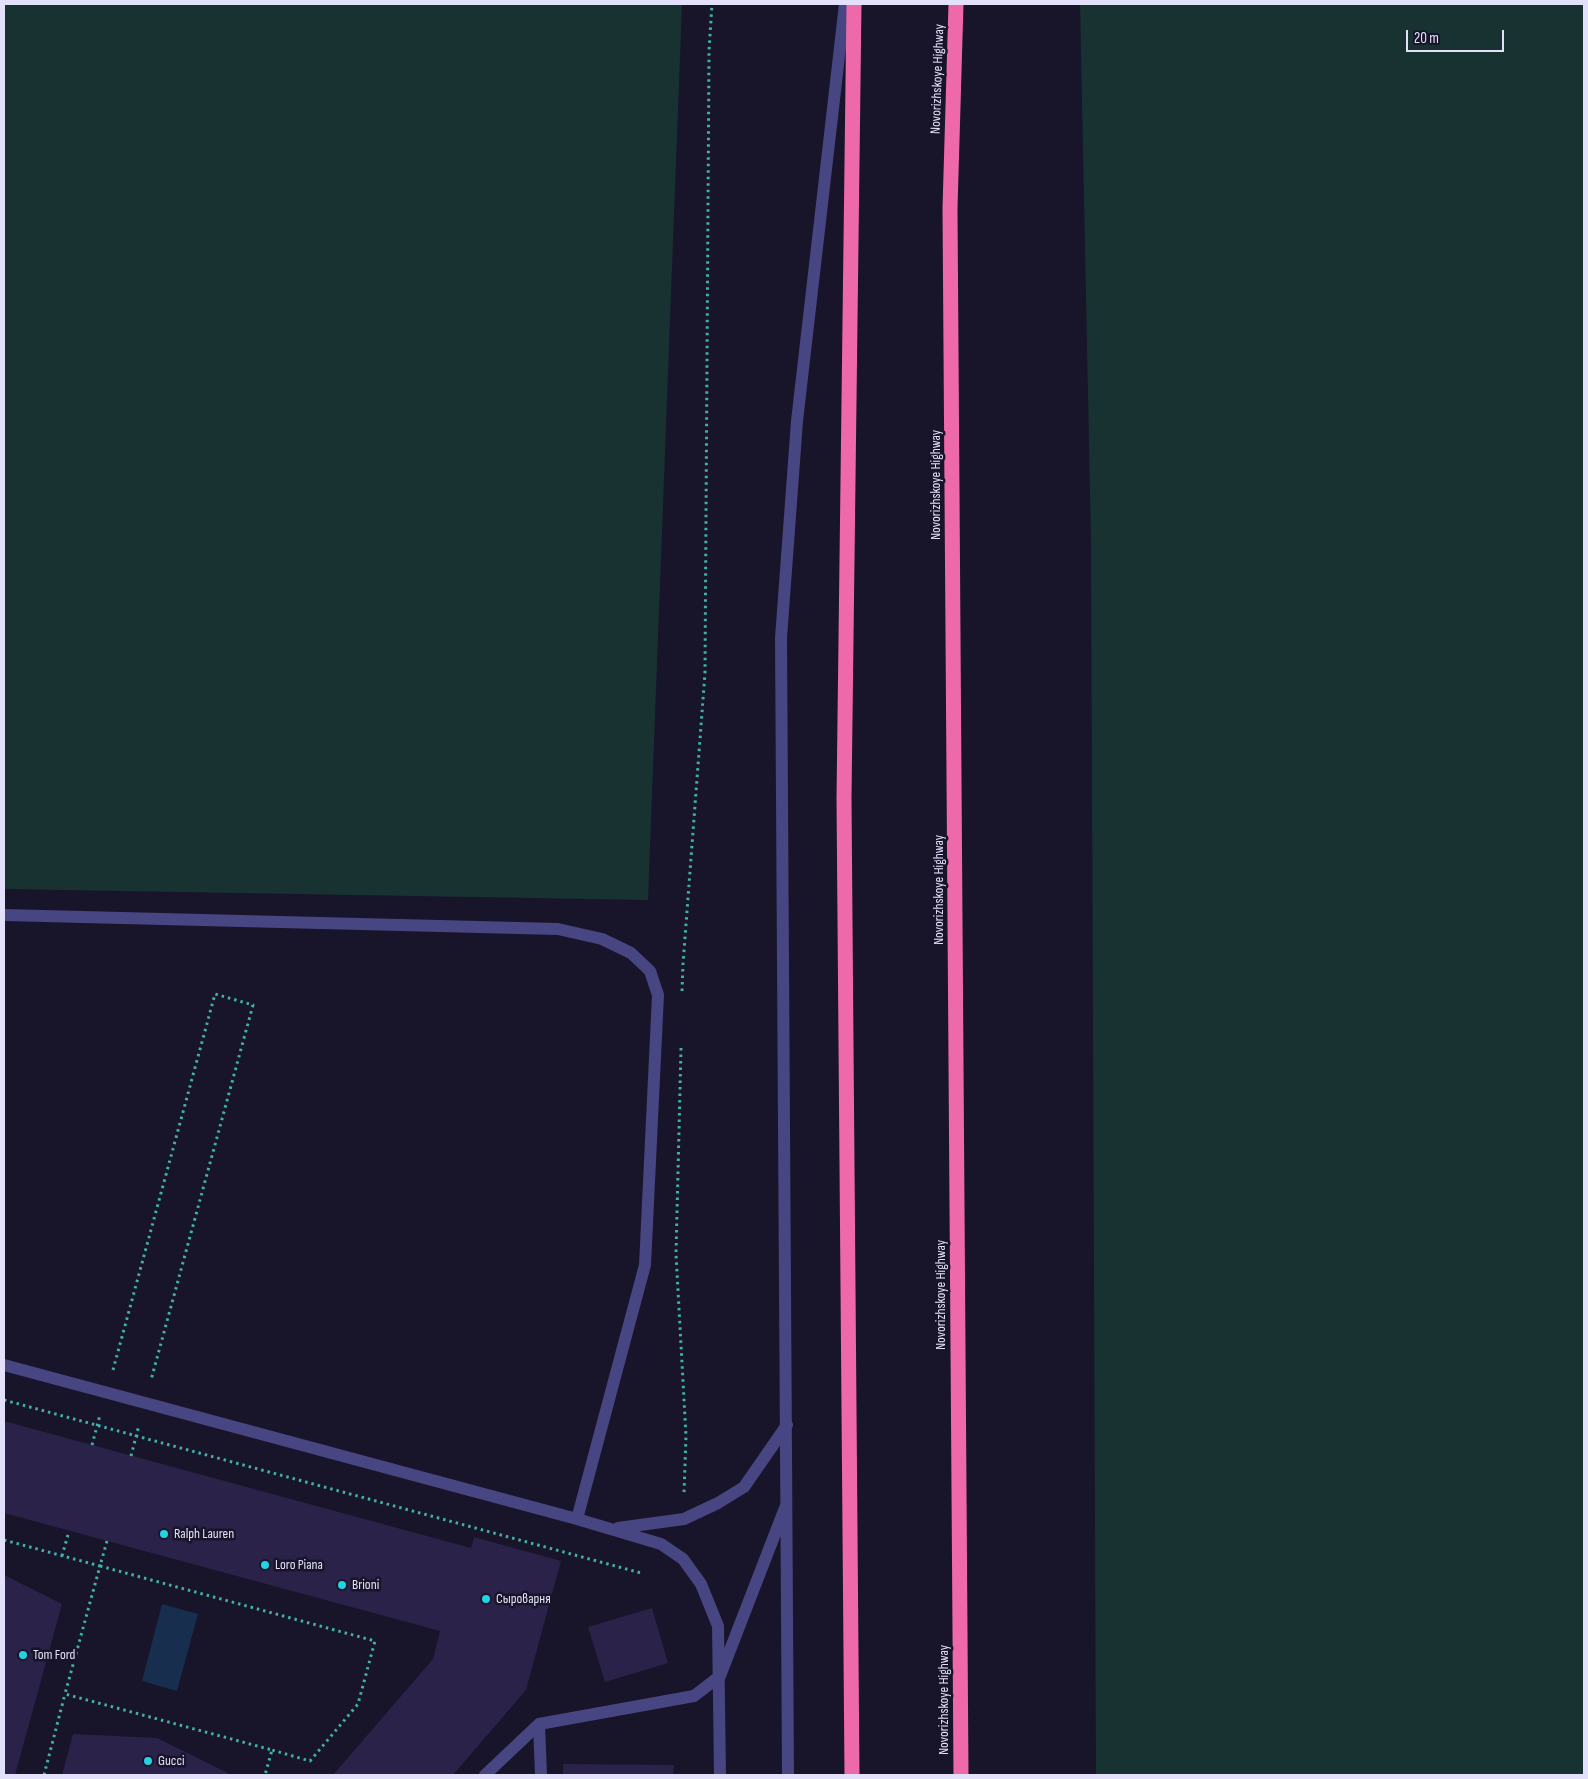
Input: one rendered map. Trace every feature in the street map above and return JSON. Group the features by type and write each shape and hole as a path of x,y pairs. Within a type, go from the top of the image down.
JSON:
{"highway":[{"path":"852,1775 844,798 854,4"},
{"name":"Novorizhskoye Highway","path":"956,4 950,218 961,1775"}],"street":[{"path":"788,1775 788,1501 781,638 797,422 845,4"},
{"path":"4,915 558,929 602,939 631,953 650,971 658,995 645,1265 577,1518"},
{"path":"4,1365 577,1518 661,1544 682,1559 701,1584 718,1626 720,1775"},
{"path":"614,1529 684,1519 718,1503 744,1487 787,1425"},
{"path":"485,1775 539,1724 694,1696 720,1676 788,1501"},
{"path":"539,1724 541,1775"}],"path":[{"path":"682,993 706,673 709,60 712,4"},
{"path":"92,1445 215,994 254,1005 131,1456"},
{"path":"681,1041 676,1254 686,1436 684,1519"},
{"path":"4,1400 641,1573"},
{"path":"62,1556 69,1531"},
{"path":"4,1540 376,1641 358,1704 310,1761 66,1694"},
{"path":"44,1775 107,1541"},
{"path":"265,1775 272,1750"}],"green space":[{"path":"4,4 682,4 648,900 4,889"},
{"path":"1080,4 1584,4 1584,1775 1096,1775 1091,542"}],"water":[{"path":"162,1604 198,1614 177,1691 142,1681"}],"building":[{"path":"4,1421 471,1548 474,1537 561,1561 526,1690 453,1775 333,1775 433,1659 440,1631 4,1513"},
{"path":"4,1575 62,1604 15,1775 4,1775"},
{"path":"652,1608 668,1663 605,1682 588,1627"},
{"path":"73,1734 157,1738 232,1775 62,1775"},
{"path":"563,1764 674,1765 673,1775 563,1775"}],"place":[{"name":"Ralph Lauren","path":"164,1534"},
{"name":"Loro Piana","path":"265,1565"},
{"name":"Brioni","path":"342,1585"},
{"name":"Сыроварня","path":"486,1599"},
{"name":"Tom Ford","path":"23,1655"},
{"name":"Gucci","path":"148,1761"}]}
